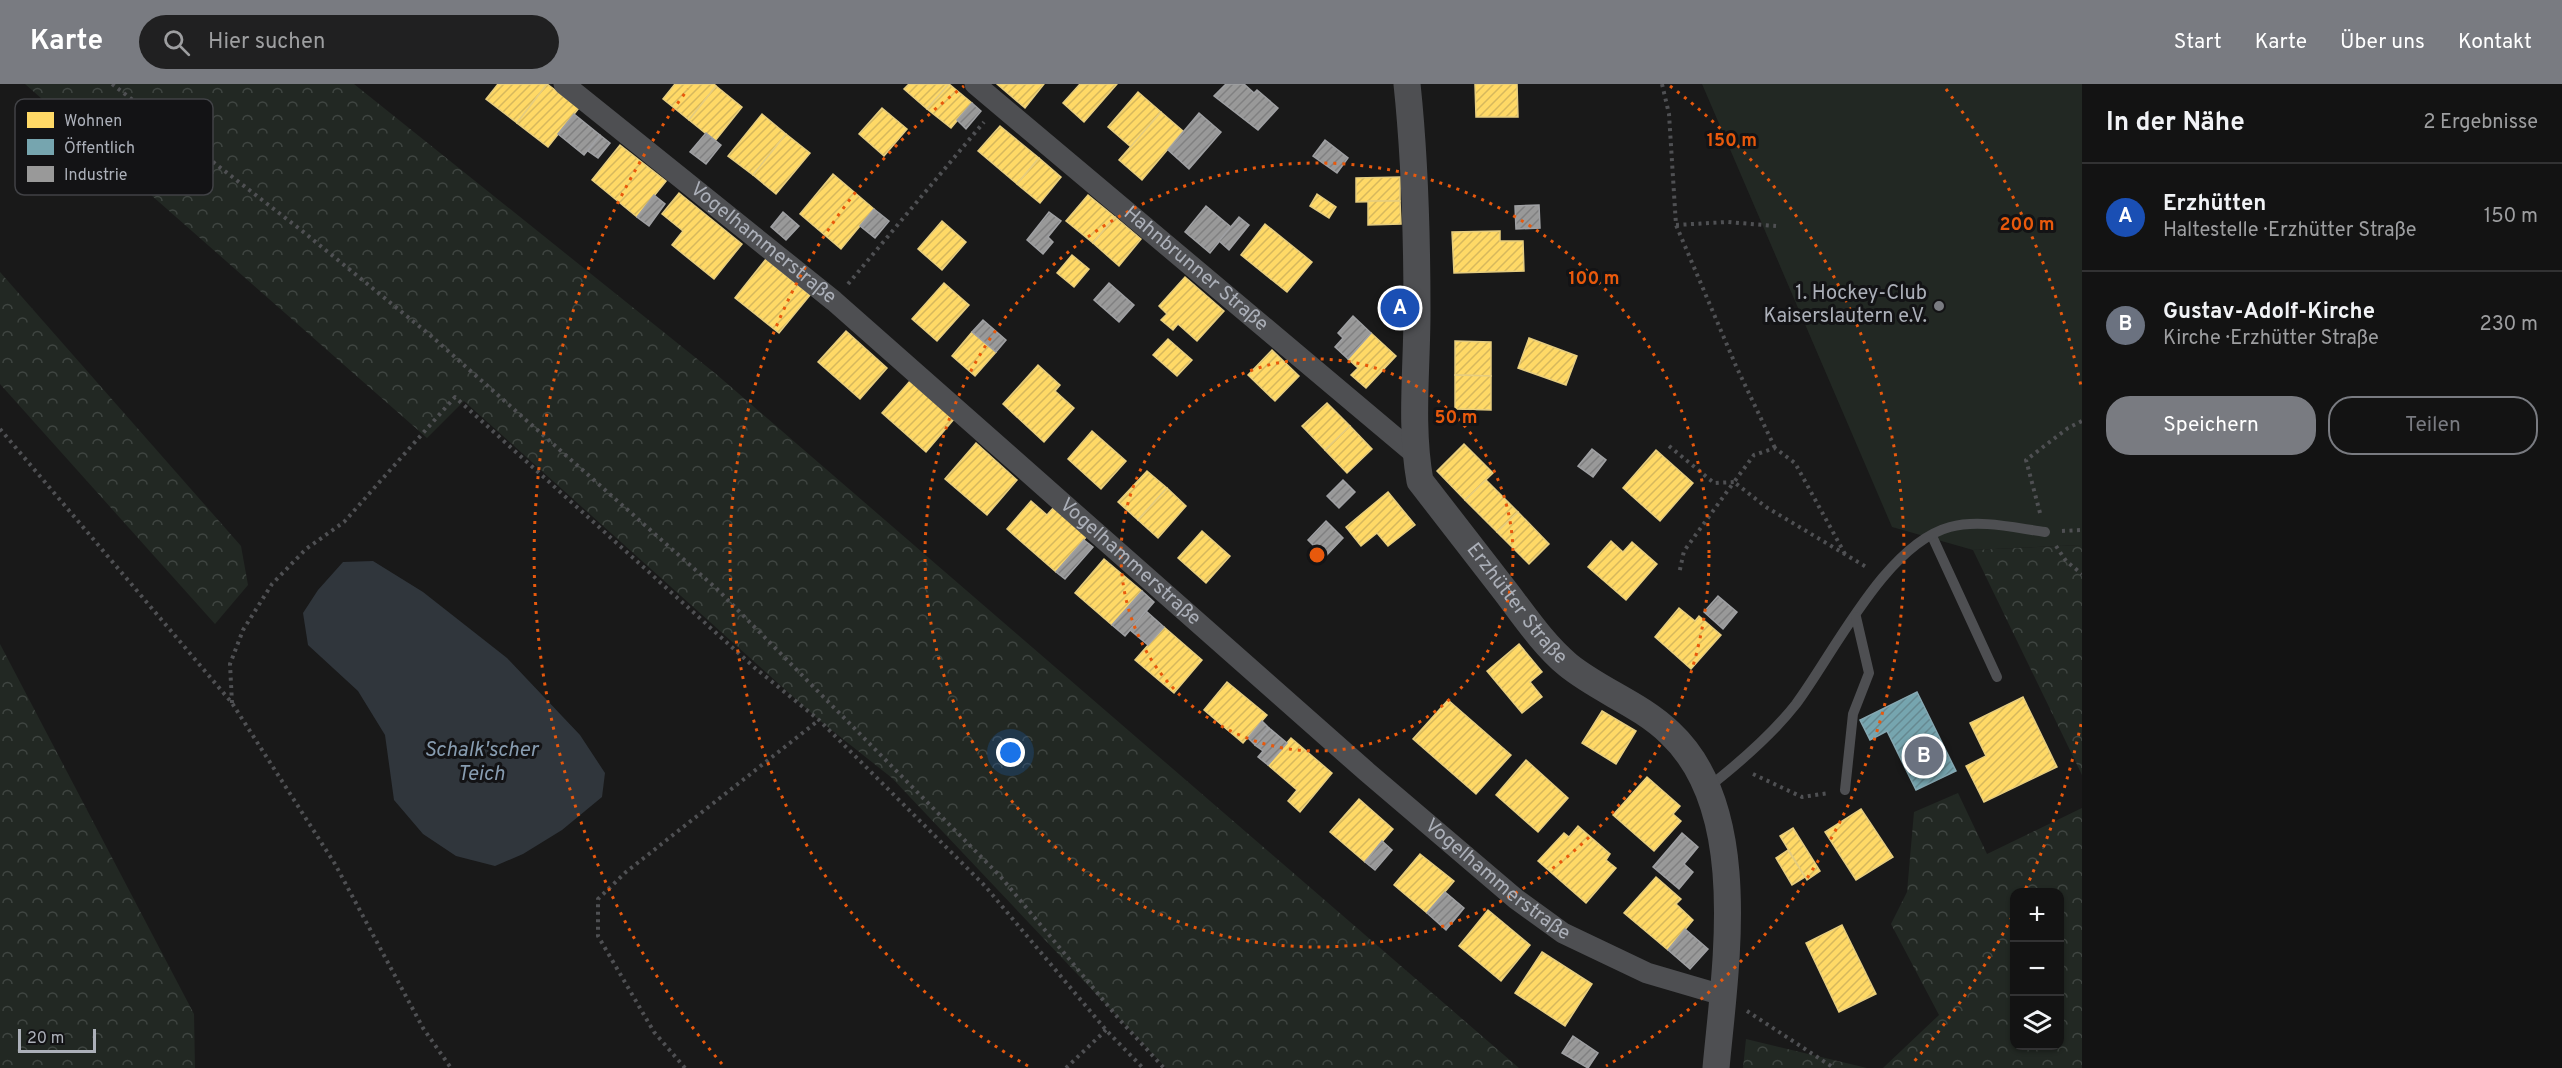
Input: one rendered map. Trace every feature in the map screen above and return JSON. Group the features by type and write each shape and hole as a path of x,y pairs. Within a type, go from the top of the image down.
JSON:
{"street":[{"name":"Vogelhammerstraße","path":"564,84 834,301 1367,772 1516,899 1563,933 1647,973 1722,995"},
{"name":"Hahnbrunner Straße","path":"975,84 1415,454"},
{"name":"Erzhütter Straße","path":"1407,84 1413,144 1417,309 1415,454 1420,481 1536,631 1569,665 1635,705 1669,731 1689,752 1720,825 1730,901 1716,1068"}],"lane":[{"path":"1706,789 1736,766 1794,706 1882,577 1919,542 1948,527 1974,523 2045,532"},
{"path":"1932,536 1997,677"},
{"path":"1845,790 1853,714 1869,673 1856,617"}],"path":[{"path":"112,84 131,99"},
{"path":"1662,84 1669,114 1676,225 1736,366 1776,448 1795,463 1845,554"},
{"path":"834,301 985,120"},
{"path":"213,162 430,334 717,589 1000,876 1119,1019 1164,1068"},
{"path":"1676,225 1727,222 1776,226"},
{"path":"232,702 230,664 243,630 272,584 306,549 344,522 455,397 755,668 819,720 985,886 1106,1030 1143,1068"},
{"path":"2082,421 2068,428 2026,460 2045,532 2066,561 2082,574"},
{"path":"0,429 232,702 335,864 423,1028 451,1068"},
{"path":"1669,446 1714,483 1734,482 1766,507 1882,577"},
{"path":"1679,574 1684,551 1754,455 1776,448"},
{"path":"685,1068 654,1032 597,936 598,899 626,872 819,720"},
{"path":"1775,784 1802,797 1845,790"},
{"path":"1722,995 1834,1068"},
{"path":"1066,1068 1106,1030"}],"green space":[{"path":"25,84 354,84 716,374 1519,1068 1166,1068 892,778 819,720 464,401 427,438 151,195 213,195 213,99 42,99"},
{"name":"1. Hockey-Club Kaiserslautern e.V.","path":"1702,84 2082,84 2082,545 1973,550 1892,527"},
{"path":"0,272 241,546 248,585 215,624 0,384"},
{"path":"2082,545 2082,775 1973,550"},
{"path":"0,644 194,1014 195,1068 0,1068"},
{"path":"1958,793 1987,854 2082,808 2082,1068 1883,1068 1939,1015 1891,924 1907,892 1914,812"},
{"path":"1746,1039 1867,1068 1743,1068"}],"water":[{"name":"Schalk'scher Teich","path":"373,561 423,592 507,658 580,735 605,773 602,797 562,830 523,854 495,866 456,856 423,834 394,800 385,735 358,691 308,645 303,613 318,590 343,562"}],"building: Wohnen":[{"path":"498,84 547,84 517,123 486,99"},
{"path":"547,84 579,108 548,147 517,123"},
{"path":"675,84 714,84 716,86 689,120 663,99"},
{"path":"909,84 949,84 927,109 904,89"},
{"path":"949,84 972,103 951,128 927,109"},
{"path":"997,84 1044,84 1025,108"},
{"path":"1080,84 1117,84 1084,122 1063,103"},
{"path":"1475,84 1517,84 1518,117 1476,117"},
{"path":"716,86 742,107 715,141 689,120"},
{"path":"1138,92 1161,112 1131,147 1108,127"},
{"path":"882,108 907,129 884,156 859,134"},
{"path":"1161,112 1183,131 1142,180 1119,160"},
{"path":"762,114 786,134 753,175 728,156"},
{"path":"1000,126 1039,158 1017,184 978,151"},
{"path":"786,134 810,153 776,194 753,175"},
{"path":"620,145 666,181 637,217 592,180"},
{"path":"1039,158 1061,177 1040,203 1017,184"},
{"path":"833,174 874,209 841,249 800,214"},
{"path":"1400,177 1400,201 1356,202 1356,178"},
{"path":"679,193 742,244 714,279 672,245 683,231 662,214"},
{"path":"1317,194 1336,207 1329,218 1310,206"},
{"path":"1088,195 1115,217 1093,243 1066,221"},
{"path":"1368,201 1400,201 1401,224 1368,225"},
{"path":"1115,217 1141,239 1119,266 1093,243"},
{"path":"942,221 966,242 942,270 918,249"},
{"path":"1265,224 1312,262 1287,292 1241,255"},
{"path":"1500,231 1500,241 1523,241 1524,271 1454,273 1452,232"},
{"path":"1072,255 1089,269 1074,287 1057,273"},
{"path":"766,259 810,295 779,333 735,298"},
{"path":"1185,277 1224,311 1197,341 1178,324 1173,330 1161,320 1167,314 1159,306"},
{"path":"944,283 969,305 937,341 912,319"},
{"path":"846,331 887,368 860,399 818,362"},
{"path":"972,332 996,352 975,376 952,356"},
{"path":"1371,333 1396,356 1366,388 1351,375 1358,368 1348,359"},
{"path":"1529,338 1577,356 1566,385 1518,368"},
{"path":"1168,339 1192,360 1177,376 1153,355"},
{"path":"1455,341 1491,342 1491,376 1455,375"},
{"path":"1272,350 1299,376 1275,401 1248,375"},
{"path":"1038,365 1060,385 1055,391 1074,408 1044,442 1003,404"},
{"path":"1455,375 1491,376 1491,410 1455,409"},
{"path":"910,381 954,419 926,452 882,413"},
{"path":"1327,403 1350,426 1325,450 1302,426"},
{"path":"1350,426 1372,449 1347,473 1325,450"},
{"path":"1092,431 1126,461 1101,489 1068,459"},
{"path":"976,443 1017,480 987,515 945,479"},
{"path":"1464,444 1493,473 1465,500 1437,471"},
{"path":"1656,450 1693,483 1660,521 1623,488"},
{"path":"1147,471 1167,488 1138,520 1118,502"},
{"path":"1486,480 1518,512 1497,532 1465,500"},
{"path":"1167,488 1186,506 1158,538 1138,520"},
{"path":"1388,492 1415,525 1388,546 1377,533 1361,546 1346,527"},
{"path":"1031,501 1047,515 1054,507 1087,536 1056,572 1007,529"},
{"path":"1518,512 1549,544 1529,564 1497,532"},
{"path":"1202,531 1230,556 1206,583 1178,558"},
{"path":"1611,541 1623,552 1632,542 1657,564 1626,600 1588,567"},
{"path":"1104,559 1142,591 1112,625 1075,593"},
{"path":"1679,608 1695,621 1699,616 1721,635 1691,669 1655,637"},
{"path":"1164,627 1202,660 1174,693 1135,660"},
{"path":"1519,644 1542,672 1530,682 1542,697 1522,713 1487,671"},
{"path":"1227,682 1267,715 1243,743 1204,710"},
{"path":"2023,697 2057,767 1984,802 1966,766 1986,756 1970,723"},
{"path":"1448,700 1511,755 1476,794 1413,739"},
{"path":"1602,711 1636,731 1616,764 1582,743"},
{"path":"1291,738 1332,773 1300,812 1288,801 1297,790 1268,765"},
{"path":"1526,760 1568,798 1538,832 1496,795"},
{"path":"1647,777 1680,806 1673,814 1681,821 1654,851 1613,815"},
{"path":"1359,799 1393,829 1365,862 1330,832"},
{"path":"1861,809 1893,857 1856,880 1825,832"},
{"path":"1578,826 1610,854 1606,860 1616,868 1586,903 1538,861 1564,833 1569,837"},
{"path":"1793,828 1820,871 1807,880 1780,836"},
{"path":"1788,850 1805,877 1792,885 1776,858"},
{"path":"1420,854 1454,881 1427,913 1394,885"},
{"path":"1656,877 1681,899 1676,904 1693,920 1668,950 1624,913"},
{"path":"1488,910 1530,945 1501,981 1459,946"},
{"path":"1842,925 1876,994 1839,1012 1806,943"},
{"path":"1542,952 1592,984 1565,1026 1515,993"}],"building: Öffentlich":[{"path":"1917,692 1956,771 1916,790 1887,731 1870,740 1860,720"}],"building: Industrie":[{"path":"1226,84 1244,84 1254,93 1257,90 1278,108 1258,130 1214,96"},
{"path":"972,103 981,111 966,129 957,120"},
{"path":"1199,113 1221,132 1189,169 1168,150"},
{"path":"574,114 600,135 584,155 558,134"},
{"path":"706,133 721,145 706,164 690,152"},
{"path":"600,135 610,143 598,158 588,151"},
{"path":"1325,140 1348,158 1337,173 1313,156"},
{"path":"654,195 665,204 649,226 637,217"},
{"path":"1539,205 1540,228 1516,229 1515,206"},
{"path":"1206,206 1231,227 1210,253 1185,232"},
{"path":"874,209 889,221 875,238 860,226"},
{"path":"783,212 799,226 786,240 771,227"},
{"path":"1049,212 1061,221 1048,237 1053,242 1043,254 1027,240"},
{"path":"1239,217 1249,225 1229,250 1219,241"},
{"path":"1109,283 1134,305 1119,322 1094,300"},
{"path":"1353,316 1371,333 1348,359 1335,347 1343,338 1338,333"},
{"path":"983,320 1006,340 996,352 972,332"},
{"path":"1592,449 1606,460 1593,477 1578,466"},
{"path":"1343,480 1355,492 1339,508 1327,496"},
{"path":"1326,521 1343,538 1325,557 1308,540"},
{"path":"1084,540 1093,547 1065,579 1056,572"},
{"path":"1142,591 1154,602 1125,636 1112,625"},
{"path":"1718,596 1737,612 1723,629 1704,612"},
{"path":"1146,611 1164,627 1148,645 1130,630"},
{"path":"1262,721 1269,728 1255,745 1248,738"},
{"path":"1269,728 1287,743 1268,765 1258,757 1263,751 1255,745"},
{"path":"1682,833 1698,847 1684,864 1693,872 1679,889 1653,867"},
{"path":"1382,841 1392,850 1375,870 1365,862"},
{"path":"1445,892 1464,908 1446,930 1427,913"},
{"path":"1685,929 1708,949 1690,969 1668,950"},
{"path":"1573,1036 1598,1053 1588,1068 1562,1053"}],"place":[{"name":"1. Hockey-Club Kaiserslautern e.V.","path":"1939,306"},
{"name":"Erzhütten","path":"1400,308"},
{"name":"Gustav-Adolf-Kirche","path":"1924,756"}]}
